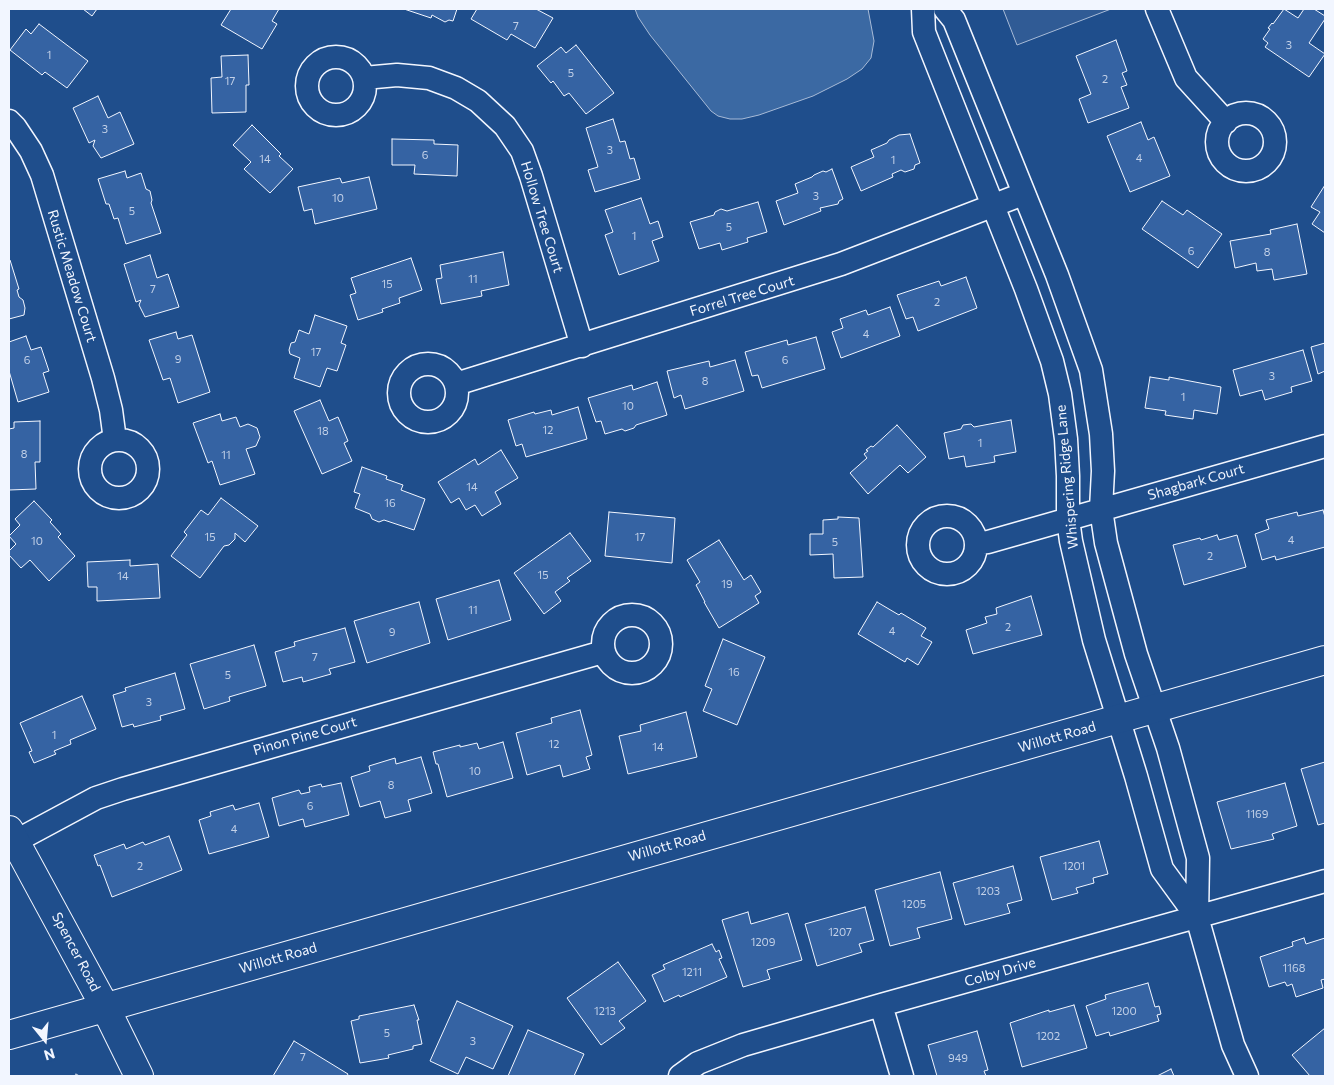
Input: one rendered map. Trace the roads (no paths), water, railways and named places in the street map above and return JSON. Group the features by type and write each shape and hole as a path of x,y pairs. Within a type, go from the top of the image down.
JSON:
{"main road":[{"name":"Willott Road","path":"9,1035 616,860 1155,710 1325,660"},
{"name":"Spencer Road","path":"12,835 106,1007 139,1076"}],"street":[{"name":"Whispering Ridge Lane","path":"923,9 924,32 1026,289 1052,361 1060,394 1066,439 1068,519 1076,564 1094,640 1162,869 1197,917"},
{"name":"Whispering Ridge Lane","path":"945,9 954,20 1057,275 1091,370 1101,434 1103,471 1102,527 1112,571 1136,654 1168,748 1198,858 1197,917 1232,1045 1247,1076"},
{"path":"1157,9 1186,78 1226,122"},
{"name":"Hollow Tree Court","path":"364,78 397,75 428,78 456,88 478,101 505,126 522,151 531,176 582,346"},
{"name":"Rustic Meadow Court","path":"9,121 31,151 42,175 103,378 111,410 115,440"},
{"name":"Forrel Tree Court","path":"456,384 841,264 1023,194"},
{"name":"Shagbark Court","path":"977,542 988,542 1325,446"},
{"name":"Pinon Pine Court","path":"12,835 96,798 123,789 603,652"},
{"name":"Colby Drive","path":"680,1076 698,1063 743,1045 1325,881"},
{"path":"881,1005 902,1076"}]}
